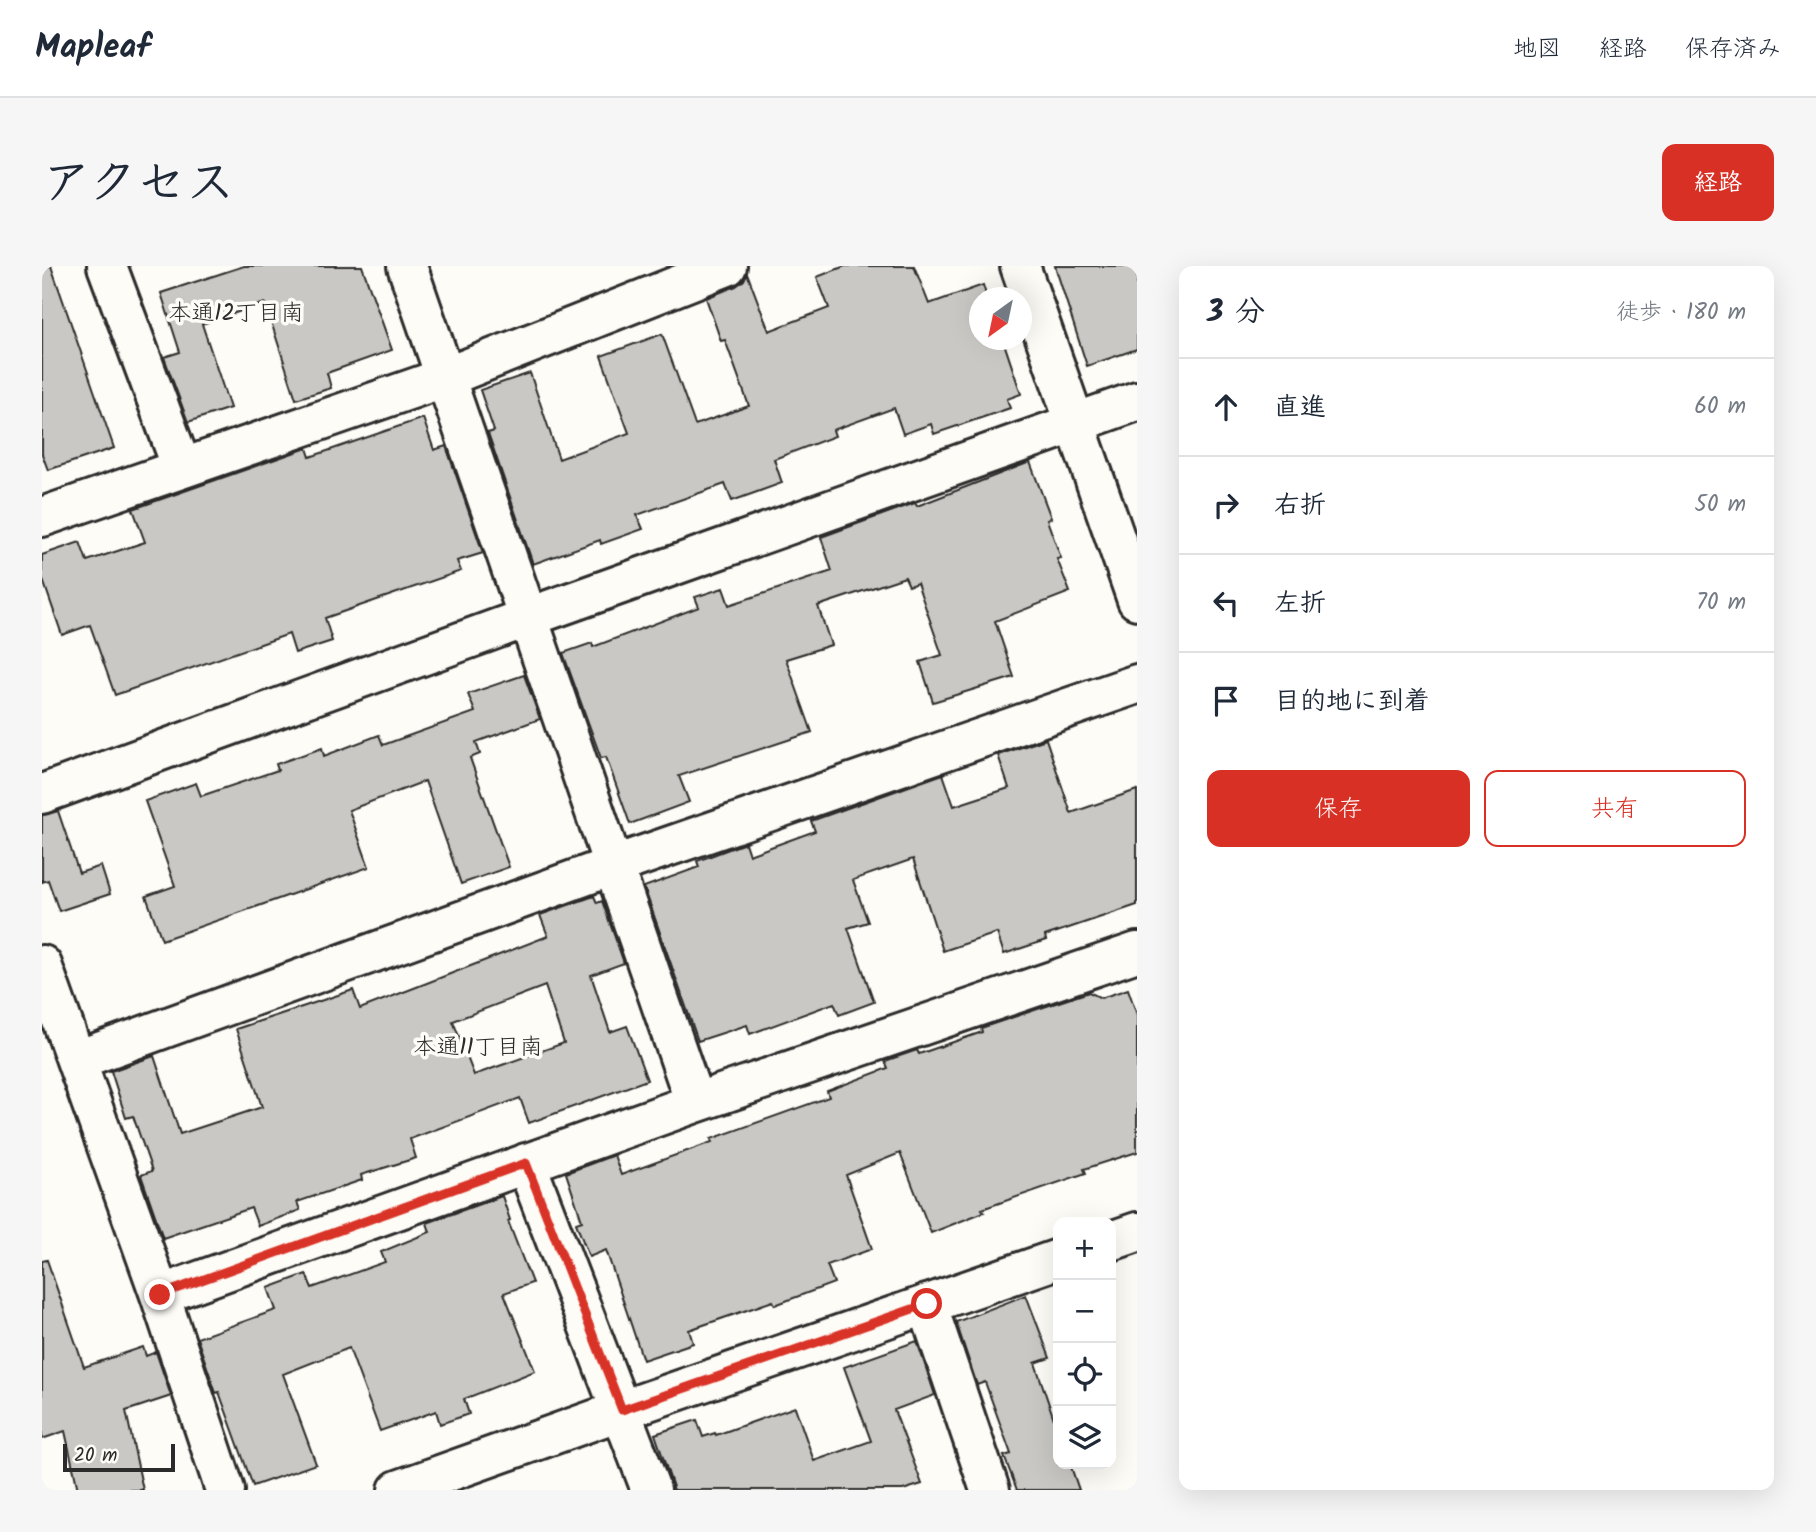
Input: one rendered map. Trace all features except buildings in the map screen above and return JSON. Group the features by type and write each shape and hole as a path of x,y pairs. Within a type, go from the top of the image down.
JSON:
{"street":[{"path":"107,266 182,468"},
{"path":"407,266 526,618 695,1102"},
{"path":"1020,266 1137,600"},
{"path":"42,517 446,377 721,267"},
{"path":"42,794 526,618 1137,401"},
{"path":"77,1060 612,866 1137,684"},
{"path":"160,1295 695,1102 1137,952"},
{"path":"42,965 160,1295 225,1490"},
{"path":"526,1163 651,1490"},
{"path":"1116,1239 1137,1232"},
{"path":"398,1490 1053,1261"},
{"path":"927,1304 990,1490"}],"district":[{"name":"本通12丁目南","path":"236,312"},
{"name":"本通11丁目南","path":"478,1046"}],"route":[{"path":"160,1295 526,1163 622,1410 927,1304"}]}
